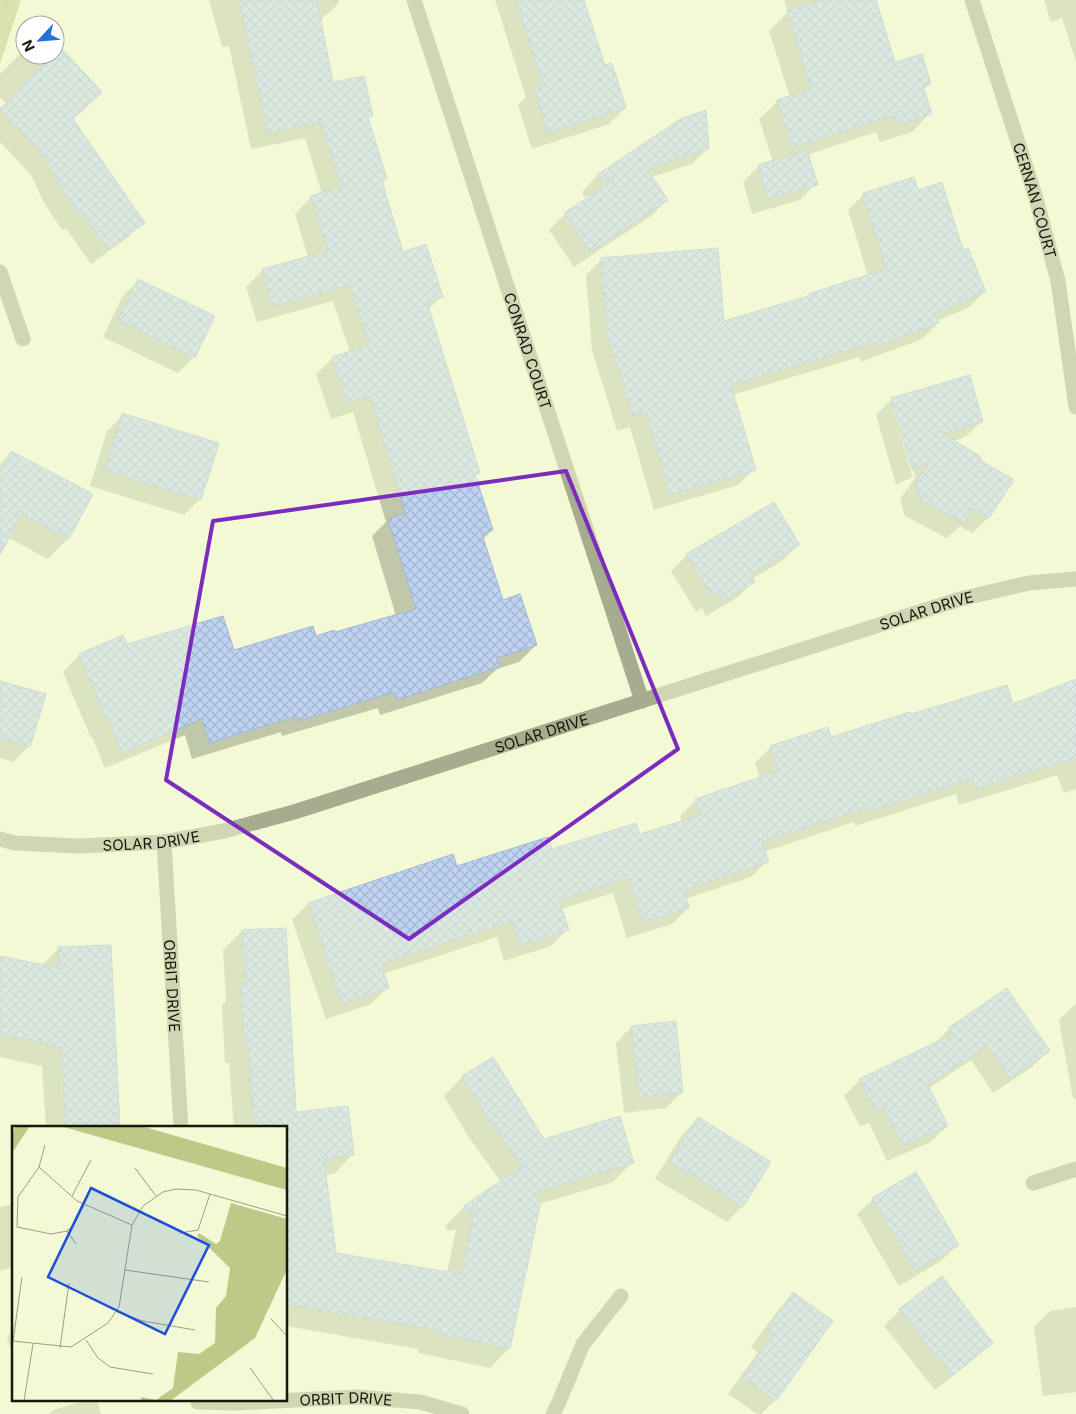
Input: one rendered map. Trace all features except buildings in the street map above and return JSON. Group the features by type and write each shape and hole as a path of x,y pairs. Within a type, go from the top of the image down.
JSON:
{"street":[{"name":"CONRAD COURT","path":"414,0 642,701"},
{"name":"CERNAN COURT","path":"972,0 1035,195 1058,281 1076,406"},
{"path":"0,272 24,339"},
{"name":"SOLAR DRIVE","path":"0,839 15,843 79,846 164,842 224,831 294,812 960,599 1029,583 1076,579"},
{"name":"ORBIT DRIVE","path":"164,842 181,1126"},
{"path":"1033,1182 1076,1169"},
{"path":"552,1414 559,1402 583,1344 621,1296"},
{"name":"ORBIT DRIVE","path":"288,1400 358,1397 420,1402 462,1414"},
{"name":"ORBIT DRIVE","path":"198,1405 256,1402"}],"highlighted area":[{"path":"566,471 678,749 409,939 166,780 213,521"}],"green space":[{"path":"0,0 21,0 15,15 0,64"}]}
